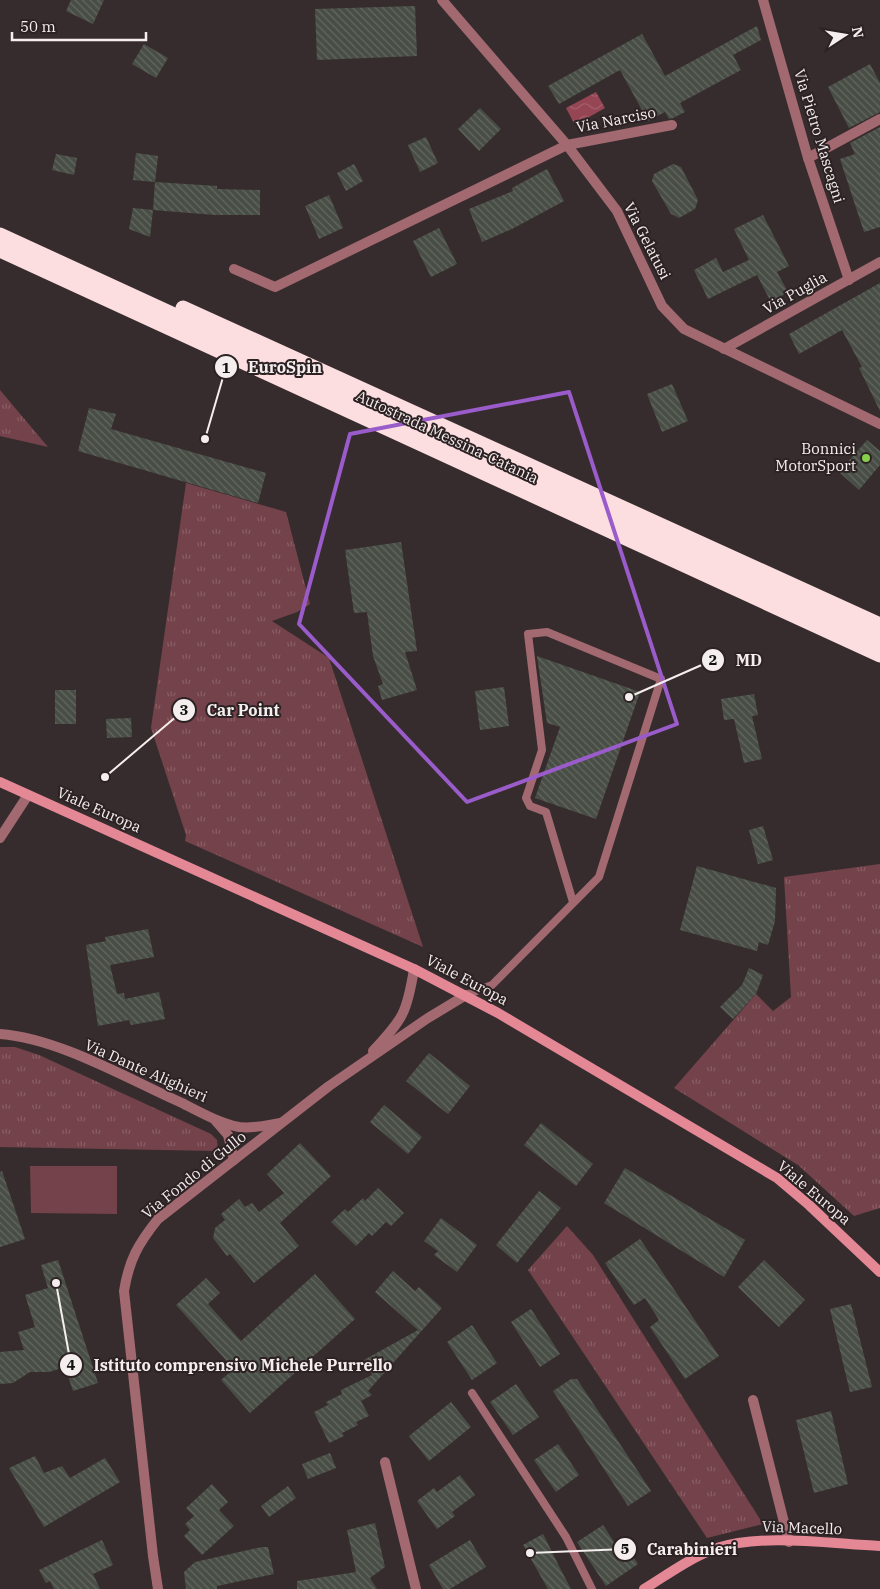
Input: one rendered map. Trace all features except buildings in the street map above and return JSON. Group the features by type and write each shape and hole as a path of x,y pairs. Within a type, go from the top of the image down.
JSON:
{"highway":[{"name":"Autostrada Messina-Catania","path":"0,224 880,625"},
{"path":"0,235 880,640"},
{"name":"Autostrada Messina-Catania","path":"0,250 880,655"}],"main road":[{"name":"Viale Europa","path":"0,782 414,968 466,995 777,1178 809,1205 880,1272"},
{"name":"Via Macello","path":"644,1589 717,1548 760,1541 880,1546"}],"street":[{"name":"Via Gelatusi","path":"442,0 567,145 617,211 662,306 684,329 878,421"},
{"name":"Via Pietro Mascagni","path":"763,0 808,158 849,280"},
{"path":"808,158 880,119"},
{"name":"Via Narciso","path":"234,268 275,287 567,145 672,125"},
{"name":"Via Puglia","path":"724,349 880,262"},
{"path":"0,838 28,795"},
{"path":"358,1067 397,1025 405,1013 414,968"},
{"path":"358,1067 428,1018 466,995"},
{"name":"Via Dante Alighieri","path":"0,1034 37,1041 84,1058 238,1127 253,1128 281,1123"},
{"name":"Via Fondo di Gullo","path":"158,1589 126,1321 124,1292 127,1271 138,1243 158,1219 329,1086 358,1067"},
{"path":"210,1116 220,1123 228,1135 234,1160"},
{"path":"753,1400 789,1542"},
{"path":"386,1462 416,1589"}],"lane":[{"path":"466,995 492,985 600,877 661,679 546,632 528,634 542,750 526,798 530,806 546,812 573,902"},
{"path":"472,1393 566,1537 592,1589"}],"highlighted area":[{"path":"569,392 677,724 467,802 299,624 350,434"}],"green space":[{"path":"0,390 48,447 0,436"},
{"path":"186,483 286,512 310,604 297,612 272,621 329,658 423,947 185,841 186,835 151,728"},
{"path":"880,864 880,1208 854,1216 798,1165 674,1088 756,994 773,1011 791,997 784,877"},
{"path":"0,1047 15,1047 39,1055 211,1134 217,1140 218,1151 0,1147"},
{"path":"30,1166 117,1166 117,1214 31,1213"},
{"path":"567,1226 593,1255 763,1524 707,1538 528,1270"}],"water":[{"path":"596,92 605,108 575,125 566,108"}],"place":[{"name":"EuroSpin","path":"205,439"},
{"name":"Bonnici MotorSport","path":"866,458"},
{"name":"MD","path":"629,697"},
{"name":"Car Point","path":"105,777"},
{"name":"Istituto comprensivo Michele Purrello","path":"56,1283"},
{"name":"Carabinieri","path":"530,1553"}]}
